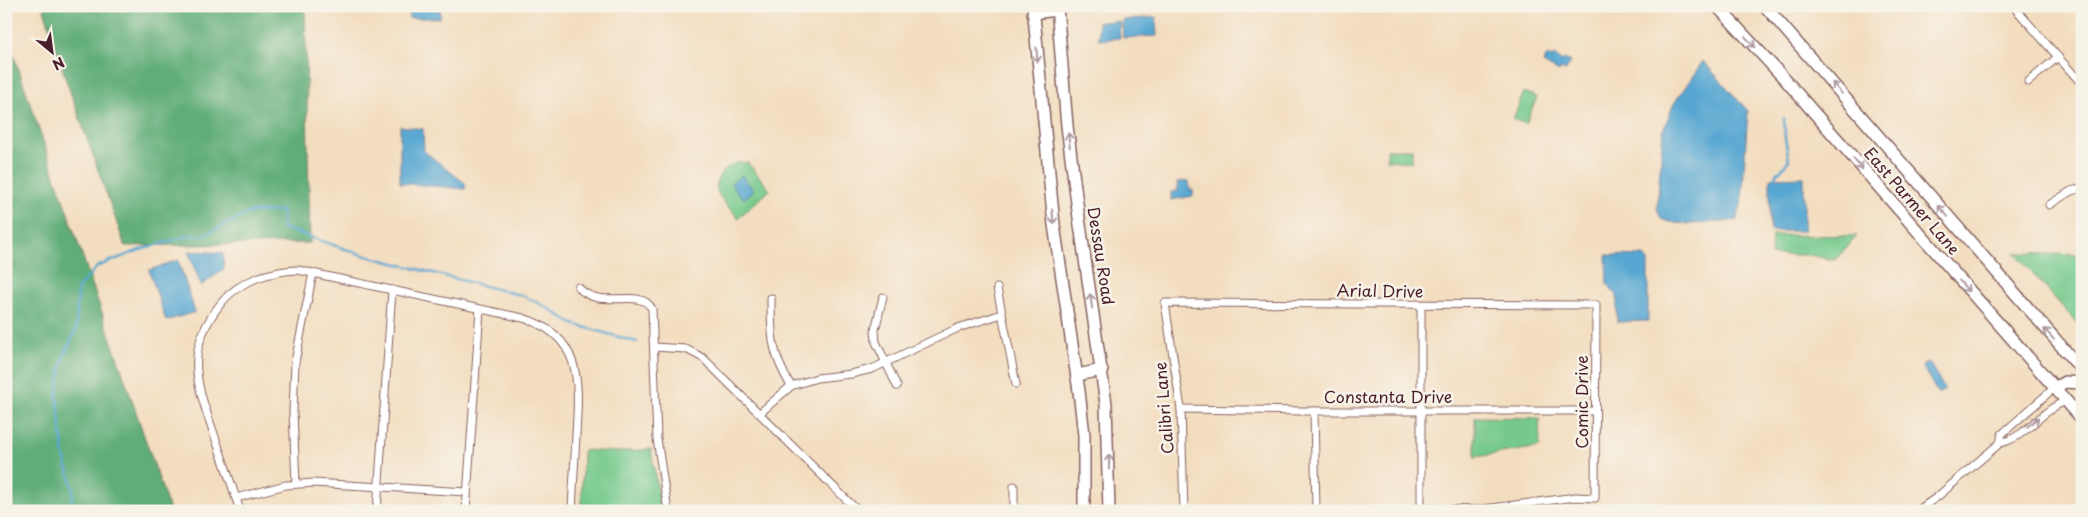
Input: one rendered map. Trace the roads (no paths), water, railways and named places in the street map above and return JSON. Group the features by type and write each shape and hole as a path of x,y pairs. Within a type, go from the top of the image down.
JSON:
{"main road":[{"name":"East Parmer Lane","path":"1717,6 1782,76 2082,419"},
{"name":"East Parmer Lane","path":"1766,6 2082,370"},
{"path":"1057,8 1033,10 1054,225 1077,374 1084,435 1084,511"},
{"name":"Dessau Road","path":"1057,8 1078,211 1102,370 1109,454 1109,511"},
{"path":"1077,374 1102,370"},
{"path":"2054,388 2065,382 2082,383"}],"street":[{"path":"2013,6 2082,84"},
{"path":"2028,82 2058,57"},
{"path":"2049,205 2071,191 2082,188"},
{"path":"240,511 199,390 196,361 202,335 215,311 225,298 249,282 283,271 298,270 523,318 543,326 564,346 571,357 578,382 572,511"},
{"path":"296,484 293,412 295,362 313,273"},
{"path":"578,287 584,293 600,299 645,300 652,309 657,439 668,511"},
{"path":"997,288 1016,384"},
{"path":"377,511 392,290"},
{"path":"883,297 875,336 876,342 897,386"},
{"path":"771,298 774,353 791,386"},
{"name":"Arial Drive","path":"1165,303 1596,305"},
{"name":"Calibri Lane","path":"1165,303 1181,409 1184,511"},
{"path":"1421,305 1421,510"},
{"name":"Comic Drive","path":"1421,510 1476,510 1576,497 1595,498 1596,305"},
{"path":"466,511 480,309"},
{"path":"760,413 791,386 817,378 851,374 887,363 958,328 1002,314"},
{"path":"654,347 678,347 694,352 712,365 858,511"},
{"path":"2000,443 2002,434 2054,388"},
{"path":"1917,511 1937,497 2000,443 2010,441 2049,409 2066,401"},
{"name":"Constanta Drive","path":"1181,409 1595,411"},
{"path":"1314,411 1316,511"},
{"path":"236,498 296,484 330,483 467,492"},
{"path":"1014,486 1014,511"}],"water":[{"path":"409,6 440,6 440,18 409,18"},
{"path":"1156,17 1157,36 1123,38 1122,20"},
{"path":"1119,21 1120,38 1099,40 1098,22"},
{"path":"1554,55 1562,61 1564,59 1570,62 1566,71 1561,69 1559,72 1543,63 1547,56 1552,58"},
{"path":"1703,61 1748,111 1742,200 1737,220 1698,224 1669,222 1661,219 1657,208 1663,131 1673,105"},
{"path":"400,126 423,129 424,151 466,184 465,189 400,183"},
{"path":"741,175 754,190 744,199 731,184"},
{"path":"1804,177 1804,231 1770,231 1770,178"},
{"path":"1189,181 1190,190 1193,190 1193,196 1171,200 1171,192 1178,191 1177,182"},
{"path":"188,251 223,253 224,269 201,286"},
{"path":"1606,255 1644,256 1648,261 1648,321 1617,322 1617,295 1607,284"},
{"path":"178,260 195,312 166,321 149,270"},
{"path":"1929,362 1945,390 1938,394 1922,366"}],"waterway":[{"path":"1774,178 1789,160 1784,118"},
{"path":"71,511 73,489 64,456 57,395 63,358 76,329 78,288 98,266 140,250 187,236 204,235 251,212 282,211 283,228 366,256 524,296 573,324 637,342"}]}
